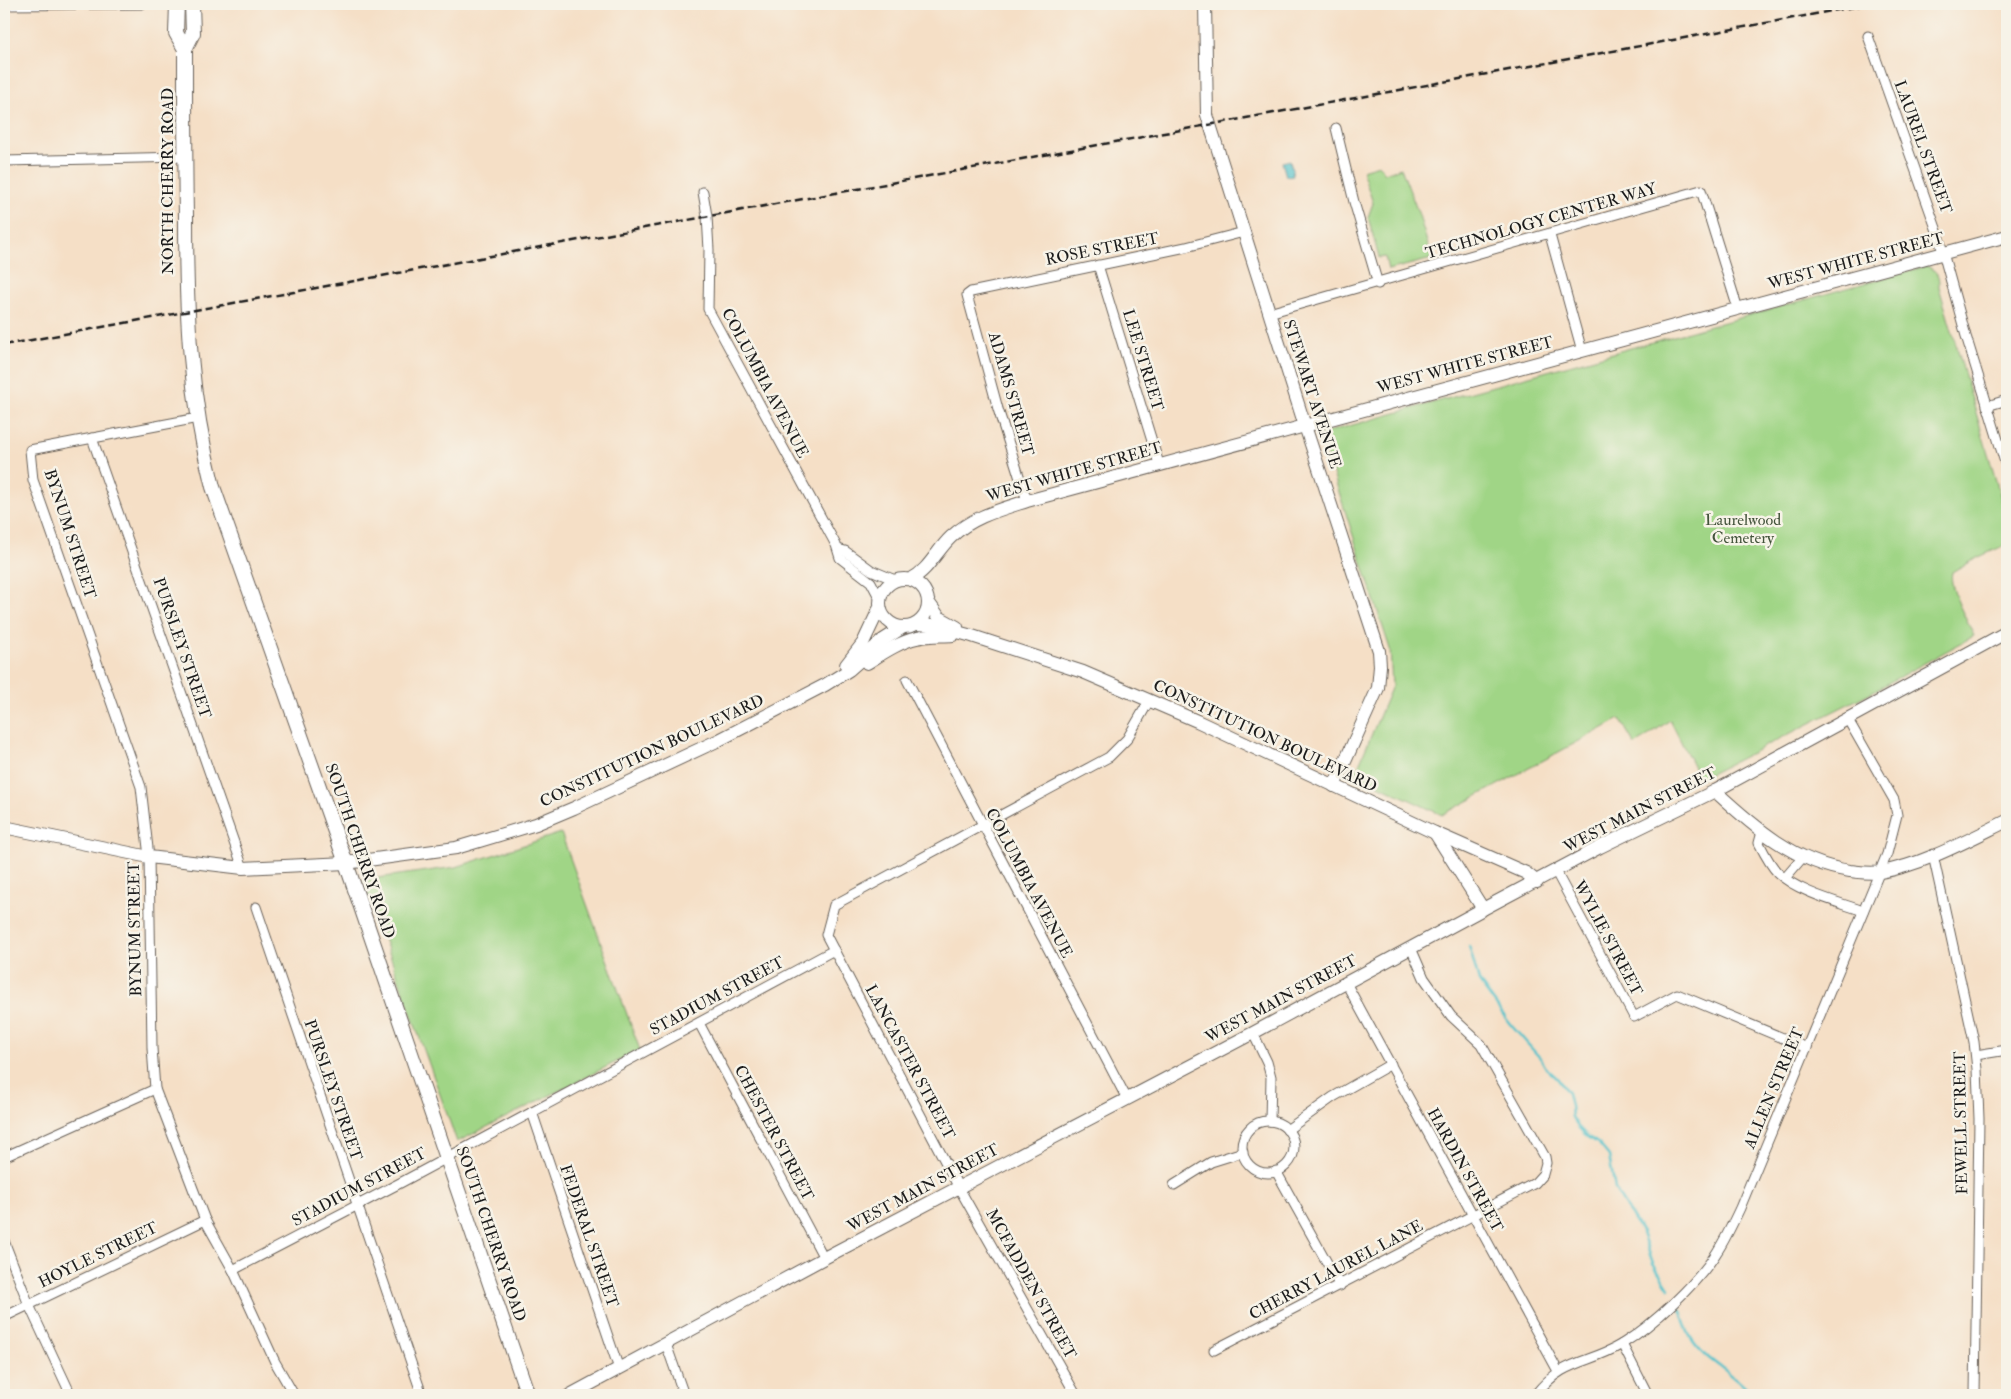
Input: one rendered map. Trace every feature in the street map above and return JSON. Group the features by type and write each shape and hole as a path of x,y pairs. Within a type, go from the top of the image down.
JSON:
{"main road":[{"name":"NORTH CHERRY ROAD","path":"177,4 176,33 185,49"},
{"name":"NORTH CHERRY ROAD","path":"187,312 185,49 193,33 192,4"},
{"name":"SOUTH CHERRY ROAD","path":"187,312 189,351 198,418 202,444 213,487 346,864 528,1395"}],"street":[{"path":"4,5 142,4"},
{"name":"STEWART AVENUE","path":"1205,4 1207,114 1269,314 1374,635 1380,666 1378,688 1374,700 1334,786"},
{"name":"LAUREL STREET","path":"1868,36 1937,231 2007,469"},
{"path":"1336,128 1354,202 1378,284"},
{"path":"4,161 185,157"},
{"name":"TECHNOLOGY CENTER WAY","path":"1269,314 1550,235 1700,190 1738,309"},
{"name":"COLUMBIA AVENUE","path":"703,192 707,216 709,250 708,309 838,549 840,558 871,582 880,603"},
{"name":"ROSE STREET","path":"968,295 971,292 1182,248 1244,232"},
{"path":"1550,235 1582,351"},
{"name":"WEST WHITE STREET","path":"911,579 923,571 941,546 958,530 980,516 1027,501 2007,236"},
{"name":"LEE STREET","path":"1098,265 1159,464"},
{"name":"ADAMS STREET","path":"968,295 998,410 1027,501"},
{"path":"1987,406 2007,400"},
{"path":"92,438 198,418"},
{"name":"BYNUM STREET","path":"92,438 30,450 33,480 141,787 149,857 154,1089 205,1220 232,1270 275,1362 294,1395"},
{"name":"PURSLEY STREET","path":"92,438 243,868"},
{"name":"WEST WHITE STREET","path":"927,598 928,575 941,546"},
{"path":"838,549 871,570 895,580 911,579"},
{"name":"CONSTITUTION BOULEVARD","path":"911,579 918,582 939,617 969,636"},
{"name":"CONSTITUTION BOULEVARD","path":"835,678 863,642 880,603 883,591 895,580"},
{"path":"917,624 923,618 927,598"},
{"path":"880,603 887,621 902,628"},
{"name":"CONSTITUTION BOULEVARD","path":"4,827 149,857 243,868 346,864 456,848 536,824 612,792 816,690 849,670 883,640 902,628 917,624 932,625 1083,672 1265,752 1435,833 1526,872 1537,882"},
{"name":"WEST MAIN STREET","path":"570,1395 824,1258 1483,909 1715,791 2007,632"},
{"path":"849,670 910,640 931,636 969,636"},
{"name":"COLUMBIA AVENUE","path":"907,680 981,825 1127,1099"},
{"path":"834,950 826,935 834,905 1110,757 1127,739 1149,701"},
{"name":"ALLEN STREET","path":"1535,1395 1558,1372 1622,1344 1637,1334 1685,1291 1717,1252 1740,1208 1887,854 1897,815 1894,800 1847,718"},
{"path":"1715,791 1762,832 1803,857 1836,869 1865,873 1896,869 1933,855 2007,821"},
{"path":"1762,832 1759,843 1772,866 1785,878 1804,888 1863,911"},
{"path":"1435,833 1483,909"},
{"name":"FEWELL STREET","path":"1933,855 1976,1055 1979,1119 1975,1395"},
{"path":"1785,878 1803,857"},
{"name":"WYLIE STREET","path":"1556,872 1634,1018 1677,994 1807,1048"},
{"name":"PURSLEY STREET","path":"256,907 356,1206 422,1395"},
{"name":"CHERRY LAUREL LANE","path":"1214,1350 1340,1286 1472,1214 1535,1183 1543,1174 1546,1163 1545,1157 1481,1044 1451,1016 1424,978 1412,948"},
{"name":"STADIUM STREET","path":"232,1270 356,1206 834,950"},
{"name":"LANCASTER STREET","path":"834,950 959,1188"},
{"name":"HARDIN STREET","path":"1346,983 1558,1372"},
{"name":"CHESTER STREET","path":"699,1022 824,1258"},
{"path":"1252,1033 1267,1062 1271,1077 1270,1121"},
{"path":"1976,1055 2007,1050"},
{"path":"1287,1130 1333,1097 1391,1064"},
{"path":"4,1157 154,1089"},
{"name":"FEDERAL STREET","path":"532,1112 618,1369"},
{"path":"1270,1121 1279,1123 1287,1130 1292,1138 1294,1148 1288,1162 1276,1171 1266,1173 1256,1170 1248,1164 1242,1145 1244,1135 1251,1127 1260,1122 1270,1121"},
{"path":"1174,1185 1211,1162 1243,1152"},
{"path":"1276,1171 1340,1286"},
{"name":"MCFADDEN STREET","path":"959,1188 1076,1395"},
{"name":"HOYLE STREET","path":"4,1317 205,1220"},
{"path":"4,1241 29,1305 71,1395"},
{"path":"666,1344 684,1395"},
{"path":"1622,1344 1648,1395"}],"green space":[{"path":"1379,165 1385,173 1401,168 1419,215 1432,259 1388,270 1385,257 1379,258 1368,217 1373,203 1362,170"},
{"name":"Laurelwood Cemetery","path":"1927,266 1936,272 1938,277 1939,287 2007,518 2007,545 1979,557 1952,572 1955,595 1974,636 1870,693 1700,779 1670,720 1635,745 1620,719 1442,815 1355,774 1392,686 1390,649 1320,434"},
{"path":"561,833 640,1050 457,1142 363,880 456,867"}],"water":[{"path":"1290,160 1293,175 1286,176 1282,162"}],"waterway":[{"path":"1469,946 1479,981 1510,1024 1568,1093 1572,1117 1578,1127 1599,1144 1609,1156 1615,1189 1642,1233 1653,1263 1669,1288"},
{"path":"1680,1309 1689,1335 1697,1346 1712,1361 1738,1380 1752,1395"}],"railway":[{"path":"4,345 1870,4"}]}
